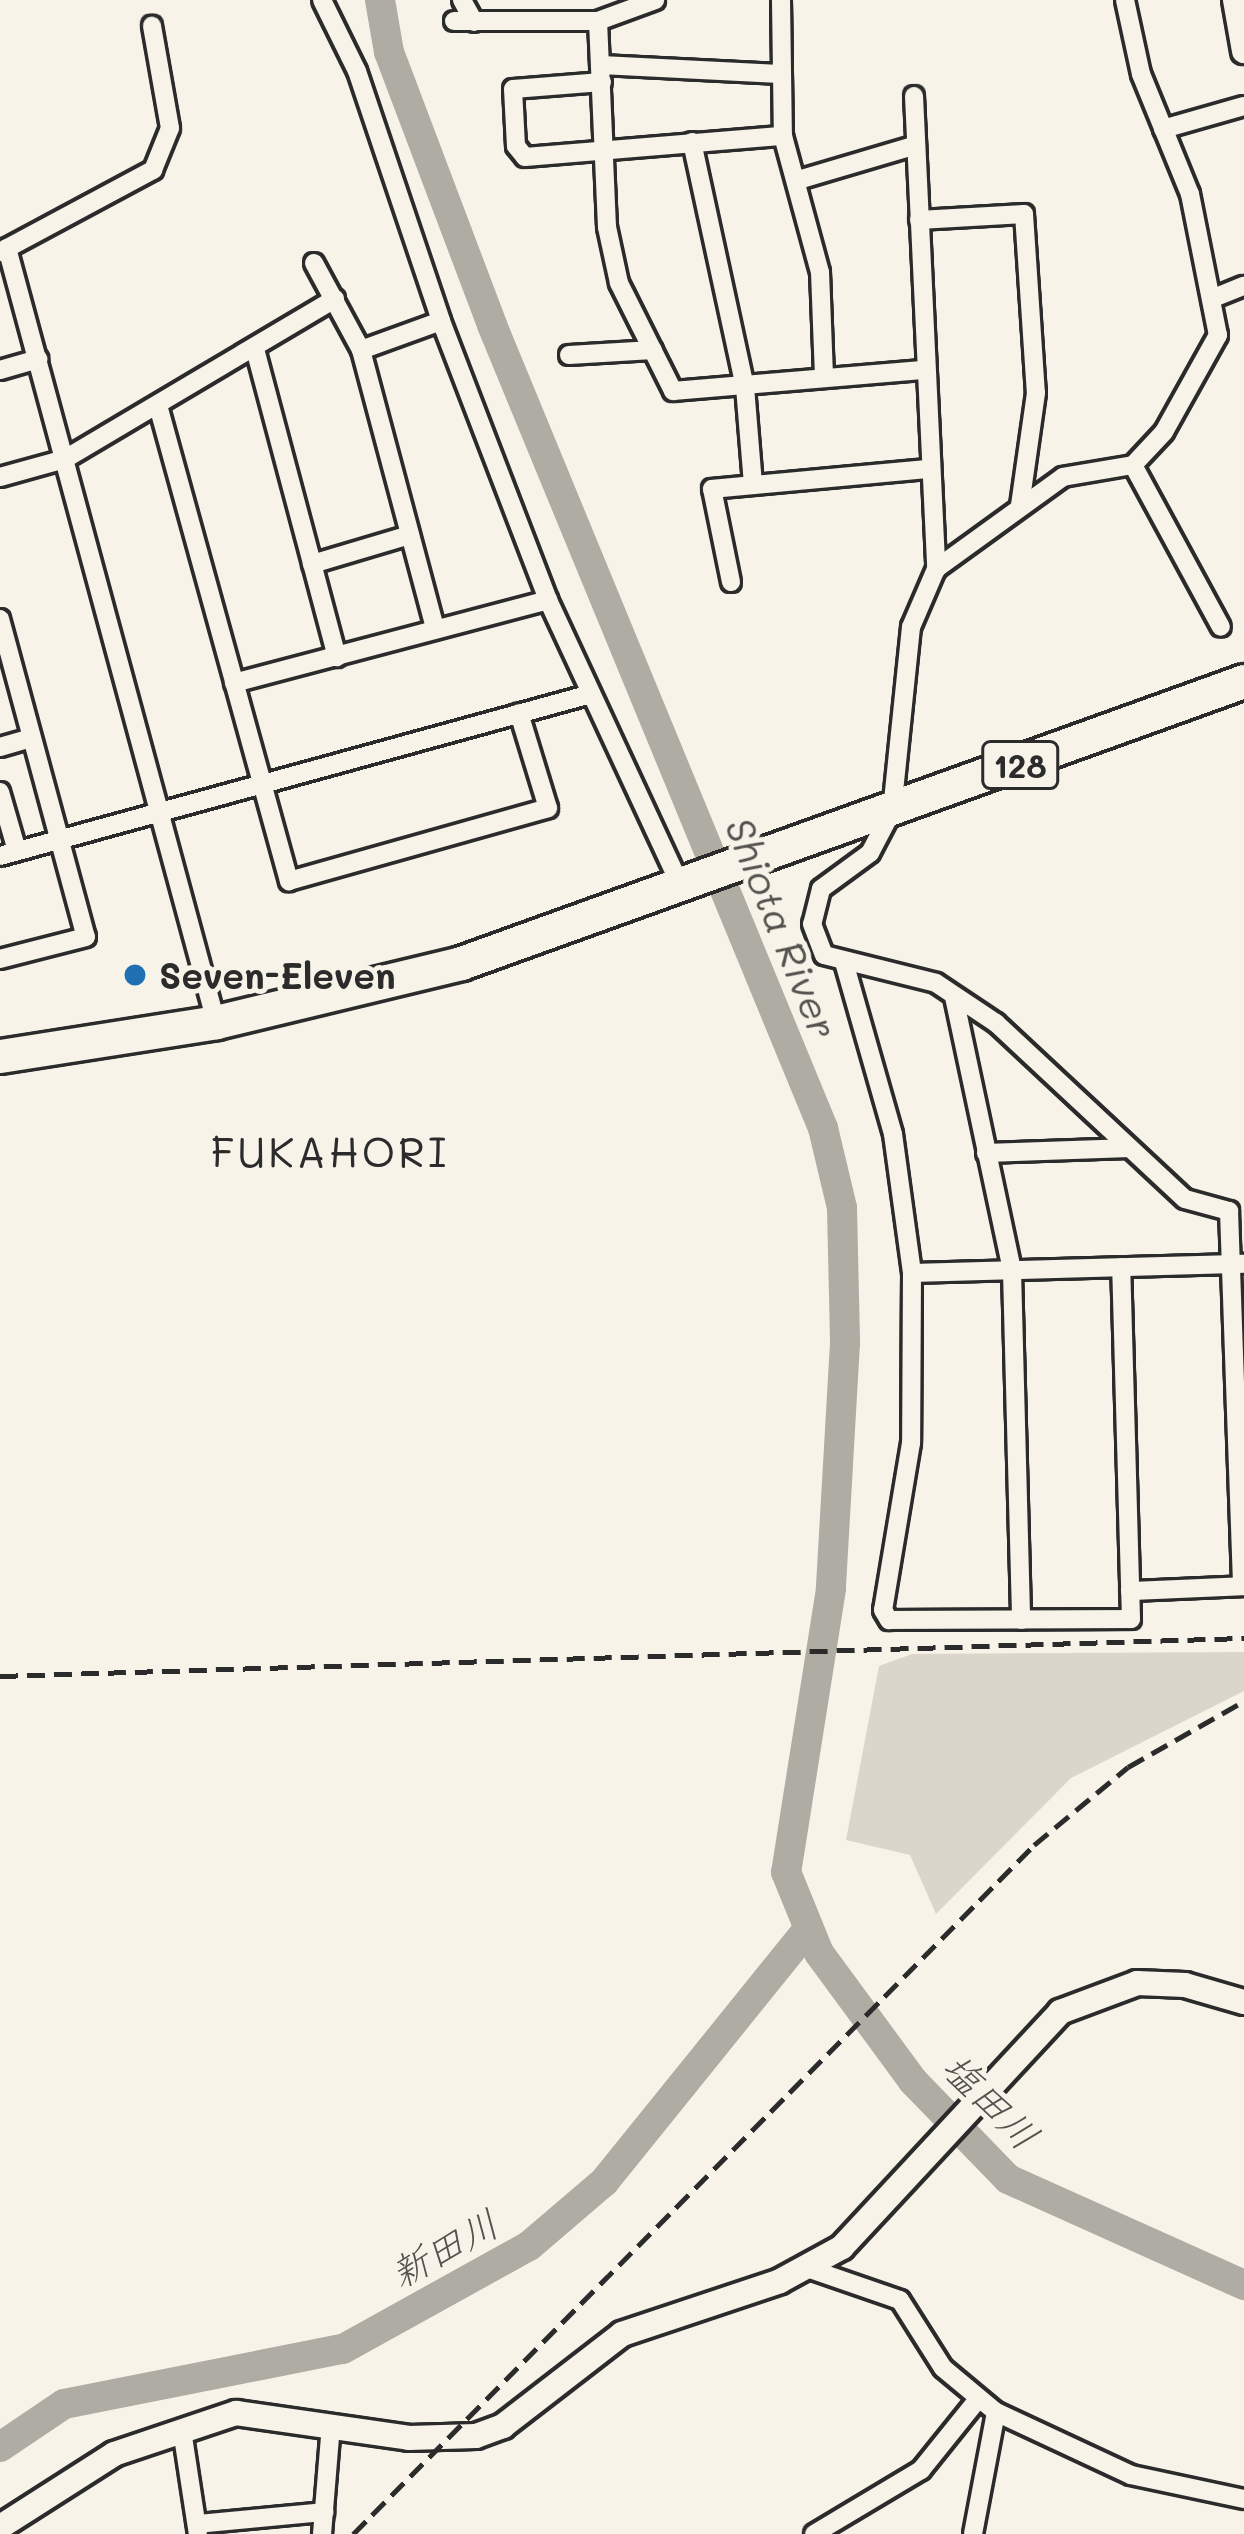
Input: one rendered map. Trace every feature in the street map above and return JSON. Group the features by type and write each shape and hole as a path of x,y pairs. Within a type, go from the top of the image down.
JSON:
{"highway":[{"name":"128","path":"0,1056 216,1022 461,964 794,848 1244,681"}],"street":[{"path":"322,0 357,71 440,321 548,600 681,887"},
{"path":"462,0 475,22"},
{"path":"454,21 598,21 655,0"},
{"path":"781,0 783,136 820,272 824,378"},
{"path":"936,569 1063,477 1133,465 1164,432 1218,334 1190,194 1141,74 1126,0"},
{"path":"1235,0 1244,51"},
{"path":"598,21 607,227 620,283 673,391 925,370"},
{"path":"152,26 170,128 153,170 4,250 38,359 216,1022"},
{"path":"780,74 602,73 513,89 516,146 525,158 783,136"},
{"path":"914,96 936,569 911,626 892,811 870,854 835,875 814,907 814,938 824,955 844,962 896,967 996,1023 1185,1199 1229,1211 1237,1264 1243,1586 1130,1591"},
{"path":"1163,129 1244,106"},
{"path":"692,142 745,386 753,485"},
{"path":"798,180 916,145"},
{"path":"919,220 1024,214 1036,393 1020,506"},
{"path":"314,263 362,350 435,629"},
{"path":"1210,299 1244,286"},
{"path":"0,477 65,459 159,409 335,299"},
{"path":"362,350 440,321"},
{"path":"255,350 337,657"},
{"path":"568,355 653,350"},
{"path":"0,370 38,359"},
{"path":"159,409 289,880 548,808 519,713"},
{"path":"1133,465 1221,627"},
{"path":"731,581 712,489 929,469"},
{"path":"312,564 410,535"},
{"path":"234,683 548,600"},
{"path":"0,619 86,937 0,959"},
{"path":"0,792 8,853 591,694"},
{"path":"0,747 31,738"},
{"path":"844,962 893,1134 912,1273 911,1443 884,1610 889,1620 1131,1619 1121,1267"},
{"path":"954,997 1012,1270 1021,1620"},
{"path":"986,1153 1130,1148"},
{"path":"912,1273 1237,1264"},
{"path":"2,2522 99,2462 236,2413 409,2438 476,2436 503,2426 622,2334 810,2269 842,2247 1042,2026 1116,1988 1185,1985 1244,2002"},
{"path":"810,2269 900,2300 943,2368 996,2412 1131,2475 1244,2498"},
{"path":"814,2534 921,2470 978,2399"},
{"path":"973,2534 996,2412"},
{"path":"322,2534 331,2426"},
{"path":"182,2430 197,2529 324,2512"}],"shaded area":[{"path":"1244,1652 1244,1691 1071,1778 936,1914 910,1855 846,1840 879,1666 912,1654"}],"waterway":[{"name":"Shiota River","path":"380,0 389,52 492,325 823,1128 842,1208 845,1343 831,1589 786,1872 819,1953 913,2081 1008,2179 1244,2285"},
{"name":"新田川","path":"0,2447 64,2404 343,2349 529,2246 604,2182 808,1929"}],"railway":[{"path":"0,1676 1244,1638"},
{"path":"353,2534 1034,1845 1128,1767 1244,1701"}],"place":[{"name":"Seven-Eleven","path":"135,975"}],"district":[{"name":"FUKAHORI","path":"330,1152"}],"water label":[{"name":"塩田川","path":"991,2101"}]}
